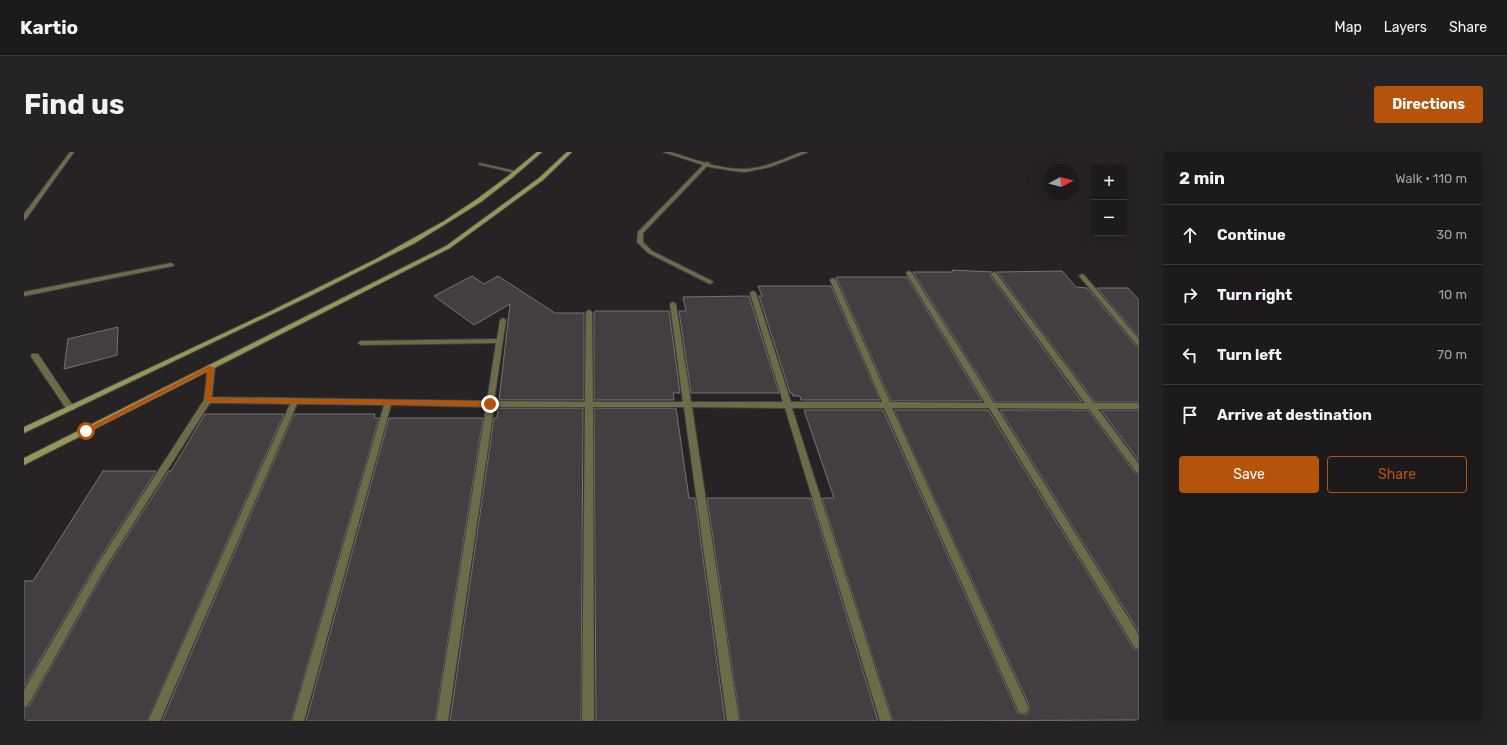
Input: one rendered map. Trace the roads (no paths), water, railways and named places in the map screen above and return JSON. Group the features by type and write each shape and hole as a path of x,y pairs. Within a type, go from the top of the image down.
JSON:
{"street":[{"path":"24,218 72,152"},
{"path":"24,430 360,271 447,222 476,203 540,152"},
{"path":"24,462 448,247 541,179 570,152"},
{"path":"665,152 729,169 746,170 757,169 806,152"},
{"path":"708,163 640,232 640,242 650,252 710,282"},
{"path":"481,164 515,172"},
{"path":"24,294 171,265"},
{"path":"909,273 1139,644"},
{"path":"994,274 1139,470"},
{"path":"1082,276 1139,343"},
{"path":"833,280 887,405 1023,708"},
{"path":"753,293 886,721"},
{"path":"673,304 686,404 733,721"},
{"path":"588,721 589,312"},
{"path":"442,721 503,320"},
{"path":"361,343 500,341"},
{"path":"35,356 70,408"},
{"path":"24,701 102,565 208,400 211,367"},
{"path":"208,400 490,404 1139,406"},
{"path":"154,721 295,401"},
{"path":"298,721 388,403"}]}
